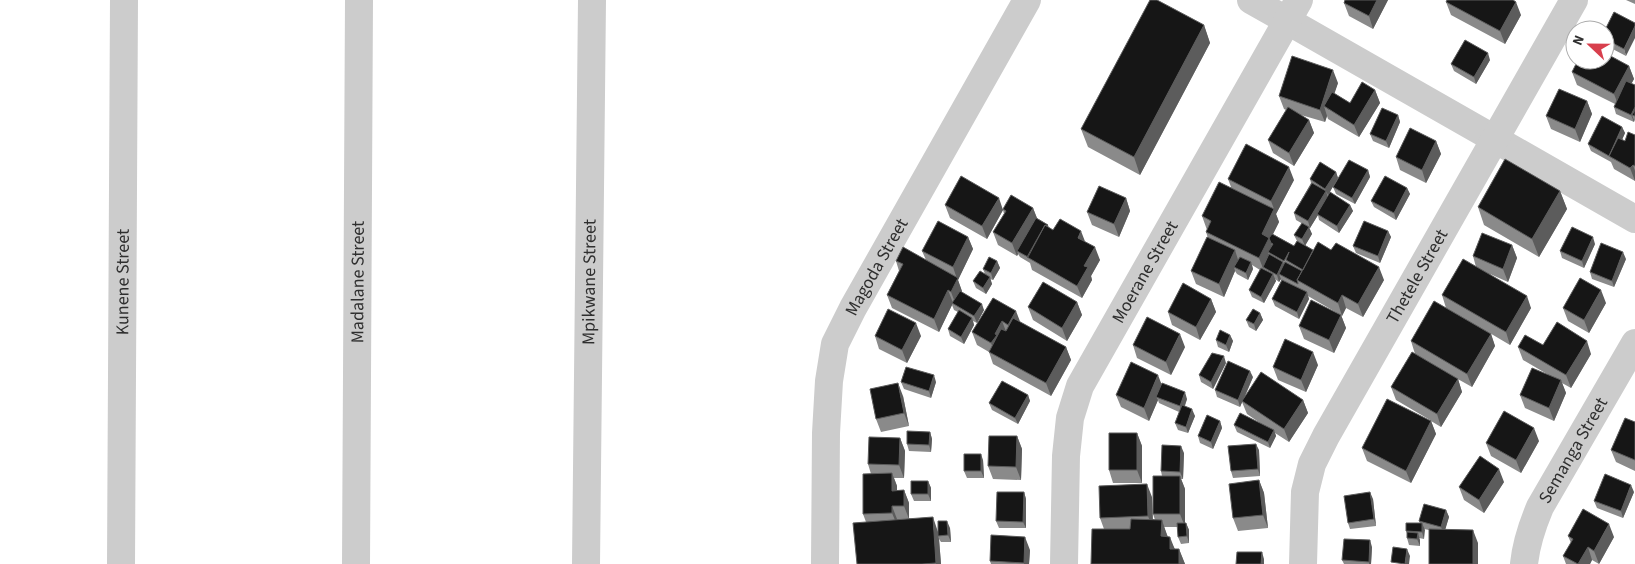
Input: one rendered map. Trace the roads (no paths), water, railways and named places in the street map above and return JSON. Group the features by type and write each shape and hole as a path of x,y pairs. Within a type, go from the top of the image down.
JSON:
{"street":[{"name":"Kunene Street","path":"121,564 124,0"},
{"name":"Madalane Street","path":"356,564 359,0"},
{"name":"Mpikwane Street","path":"586,564 592,0"},
{"name":"Magoda Street","path":"825,564 826,433 829,381 835,344 857,301 1027,0"},
{"path":"1251,0 1293,10 1495,140 1635,219"},
{"name":"Thetele Street","path":"1303,564 1305,492 1312,464 1326,436 1574,0"},
{"name":"Moerane Street","path":"1064,564 1066,456 1070,418 1080,386 1293,10"},
{"name":"Semanga Street","path":"1524,564 1525,551 1531,529 1540,508 1635,343"}]}
